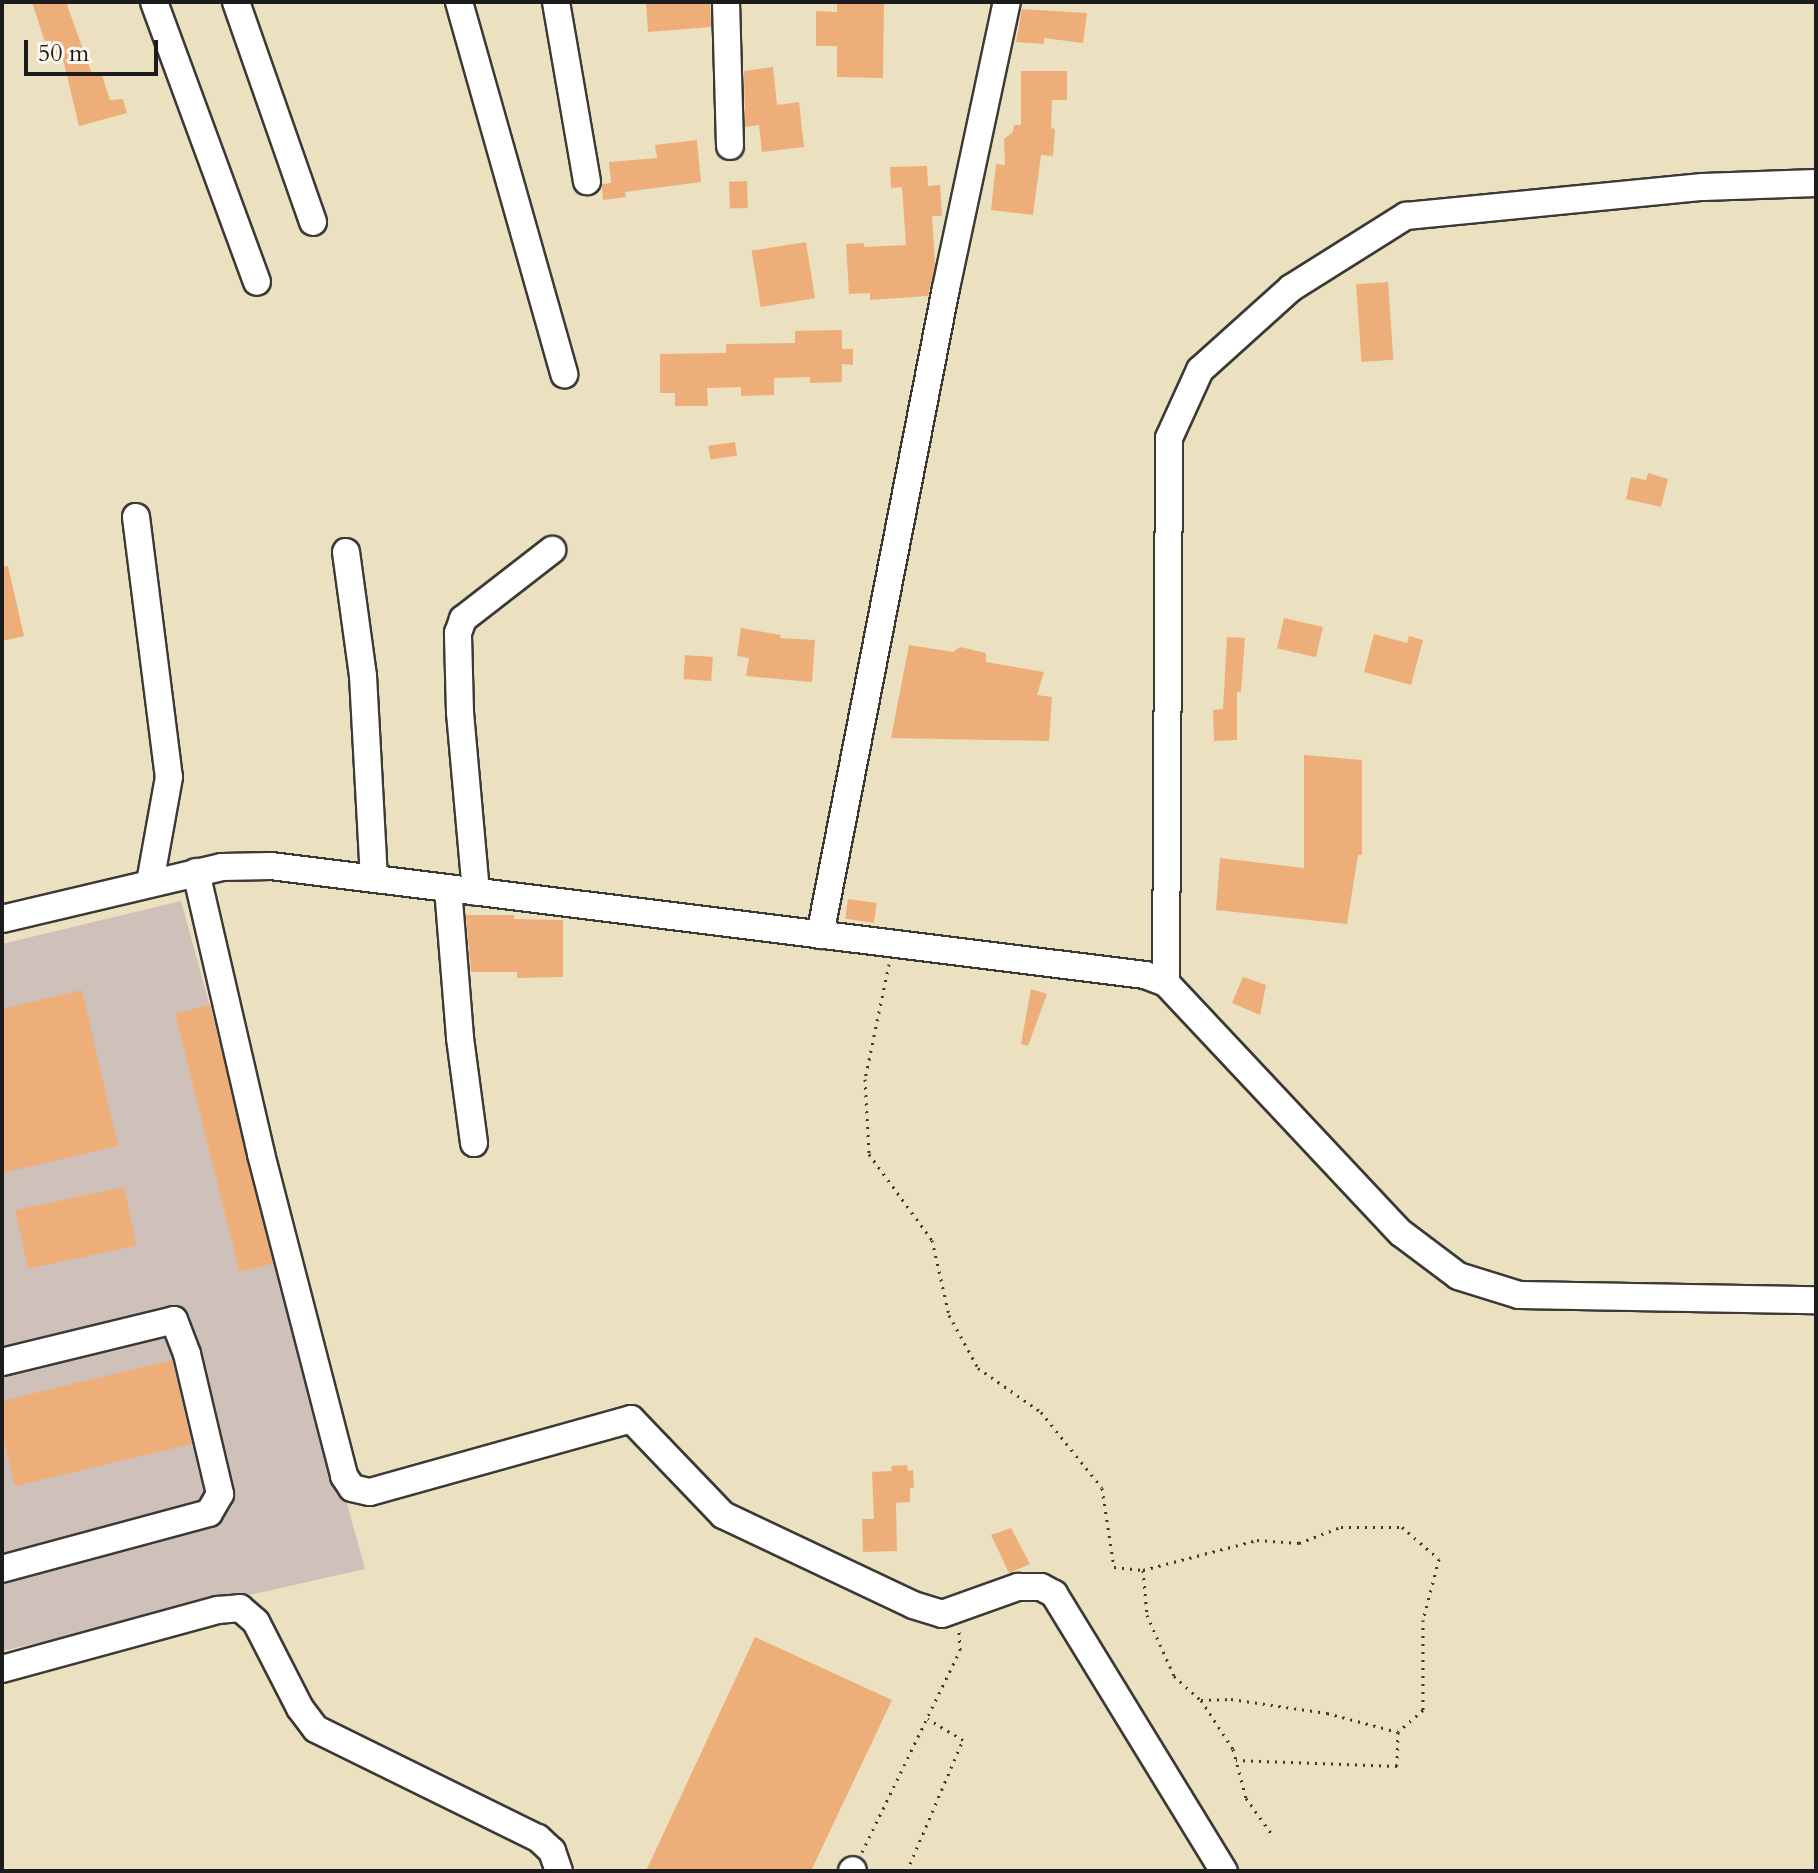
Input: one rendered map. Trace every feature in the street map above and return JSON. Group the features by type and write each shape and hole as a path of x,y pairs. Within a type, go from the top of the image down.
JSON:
{"street":[{"path":"154,2 257,282"},
{"path":"236,2 313,222"},
{"path":"459,2 564,374"},
{"path":"556,2 587,181"},
{"path":"726,2 730,146"},
{"path":"820,935 946,288 1007,2"},
{"path":"1166,983 1169,438 1200,370 1291,288 1406,216 1703,187 1816,183"},
{"path":"136,517 169,777 150,883"},
{"path":"476,892 460,712 458,633 463,619 552,550"},
{"path":"346,552 363,676 374,879"},
{"path":"2,919 196,872 222,867 271,866 1145,975 1166,983 1401,1233 1458,1276 1519,1295 1816,1300"},
{"path":"196,872 265,1170 341,1466 352,1488 370,1492 631,1419 723,1515 913,1605 942,1614 955,1612 1018,1587 1041,1587 1054,1594 1224,1871"},
{"path":"448,888 460,1038 474,1143"},
{"path":"2,1362 174,1320 187,1354 220,1494 209,1513 2,1569"},
{"path":"2,1669 218,1610 240,1608 256,1622 300,1708 316,1729 538,1838 552,1851 559,1871"}],"path":[{"path":"893,944 865,1079 869,1154 932,1240 949,1315 978,1368 1041,1412 1102,1488 1114,1567 1143,1570 1257,1540 1299,1543 1341,1527 1402,1527 1439,1559 1423,1620 1423,1710 1398,1732 1397,1766 1236,1760"},
{"path":"1143,1570 1147,1615 1174,1676 1201,1700 1233,1749 1246,1798 1271,1833"},
{"path":"853,1870 960,1650 955,1612"},
{"path":"1201,1700 1231,1699 1327,1713 1398,1732"},
{"path":"907,1871 963,1740 928,1719"}],"shaded area":[{"path":"181,901 365,1569 2,1651 2,944"}],"building":[{"path":"32,2 66,2 92,74 101,72 110,100 123,99 127,113 79,126 63,59 60,54 50,58"},
{"path":"646,2 710,2 711,27 648,32"},
{"path":"837,2 884,2 883,78 837,77 837,46 816,46 816,11 837,12"},
{"path":"1022,9 1087,13 1083,43 1044,38 1044,44 1016,42"},
{"path":"773,67 777,105 799,102 804,147 762,152 759,125 745,127 744,71"},
{"path":"1021,71 1067,71 1067,100 1052,100 1051,128 1055,129 1053,156 1041,155 1033,215 991,210 996,164 1005,165 1004,139 1013,132 1014,125 1021,125"},
{"path":"697,140 701,182 625,192 626,197 603,200 602,184 611,183 609,162 657,158 655,145"},
{"path":"927,166 928,186 940,185 942,216 932,216 935,265 928,296 870,300 870,293 849,294 846,244 864,243 864,247 906,245 902,187 891,188 890,167"},
{"path":"747,181 748,208 730,209 729,182"},
{"path":"806,242 815,298 761,307 752,251"},
{"path":"1388,282 1393,360 1362,362 1356,284"},
{"path":"842,330 842,349 853,349 853,365 842,364 842,382 810,383 810,377 774,378 774,395 741,396 741,387 707,388 708,406 675,406 675,393 660,393 660,354 726,353 726,344 795,343 795,331"},
{"path":"735,442 737,456 710,460 708,446"},
{"path":"1648,473 1668,479 1661,507 1626,499 1631,477 1646,480"},
{"path":"8,566 24,636 2,641 2,567"},
{"path":"1284,618 1323,627 1316,657 1277,648"},
{"path":"741,628 781,635 780,638 815,640 812,682 746,676 749,658 737,656"},
{"path":"1374,634 1407,643 1409,636 1423,640 1411,685 1364,672"},
{"path":"1227,637 1245,638 1241,692 1237,692 1237,740 1214,741 1213,710 1223,709"},
{"path":"909,645 953,652 960,647 986,653 986,662 1044,672 1037,695 1052,697 1049,741 891,738"},
{"path":"685,655 713,657 711,681 683,679"},
{"path":"1304,755 1362,760 1362,855 1358,855 1347,924 1216,910 1220,858 1304,868"},
{"path":"848,899 877,903 874,923 845,919"},
{"path":"466,915 514,915 514,919 563,920 563,977 517,978 517,972 471,972"},
{"path":"1243,977 1266,985 1260,1015 1232,1003"},
{"path":"1031,989 1047,994 1028,1046 1021,1044"},
{"path":"82,990 118,1146 2,1173 2,1009"},
{"path":"210,1005 274,1263 239,1272 175,1014"},
{"path":"124,1187 136,1246 28,1269 15,1210"},
{"path":"172,1360 192,1444 15,1486 2,1433 2,1401"},
{"path":"907,1465 908,1471 913,1470 914,1488 910,1488 910,1502 896,1503 897,1551 863,1552 862,1519 874,1519 872,1472 892,1471 891,1466"},
{"path":"1011,1528 1030,1564 1009,1573 991,1535"},
{"path":"755,1637 892,1700 811,1871 646,1871"}]}
